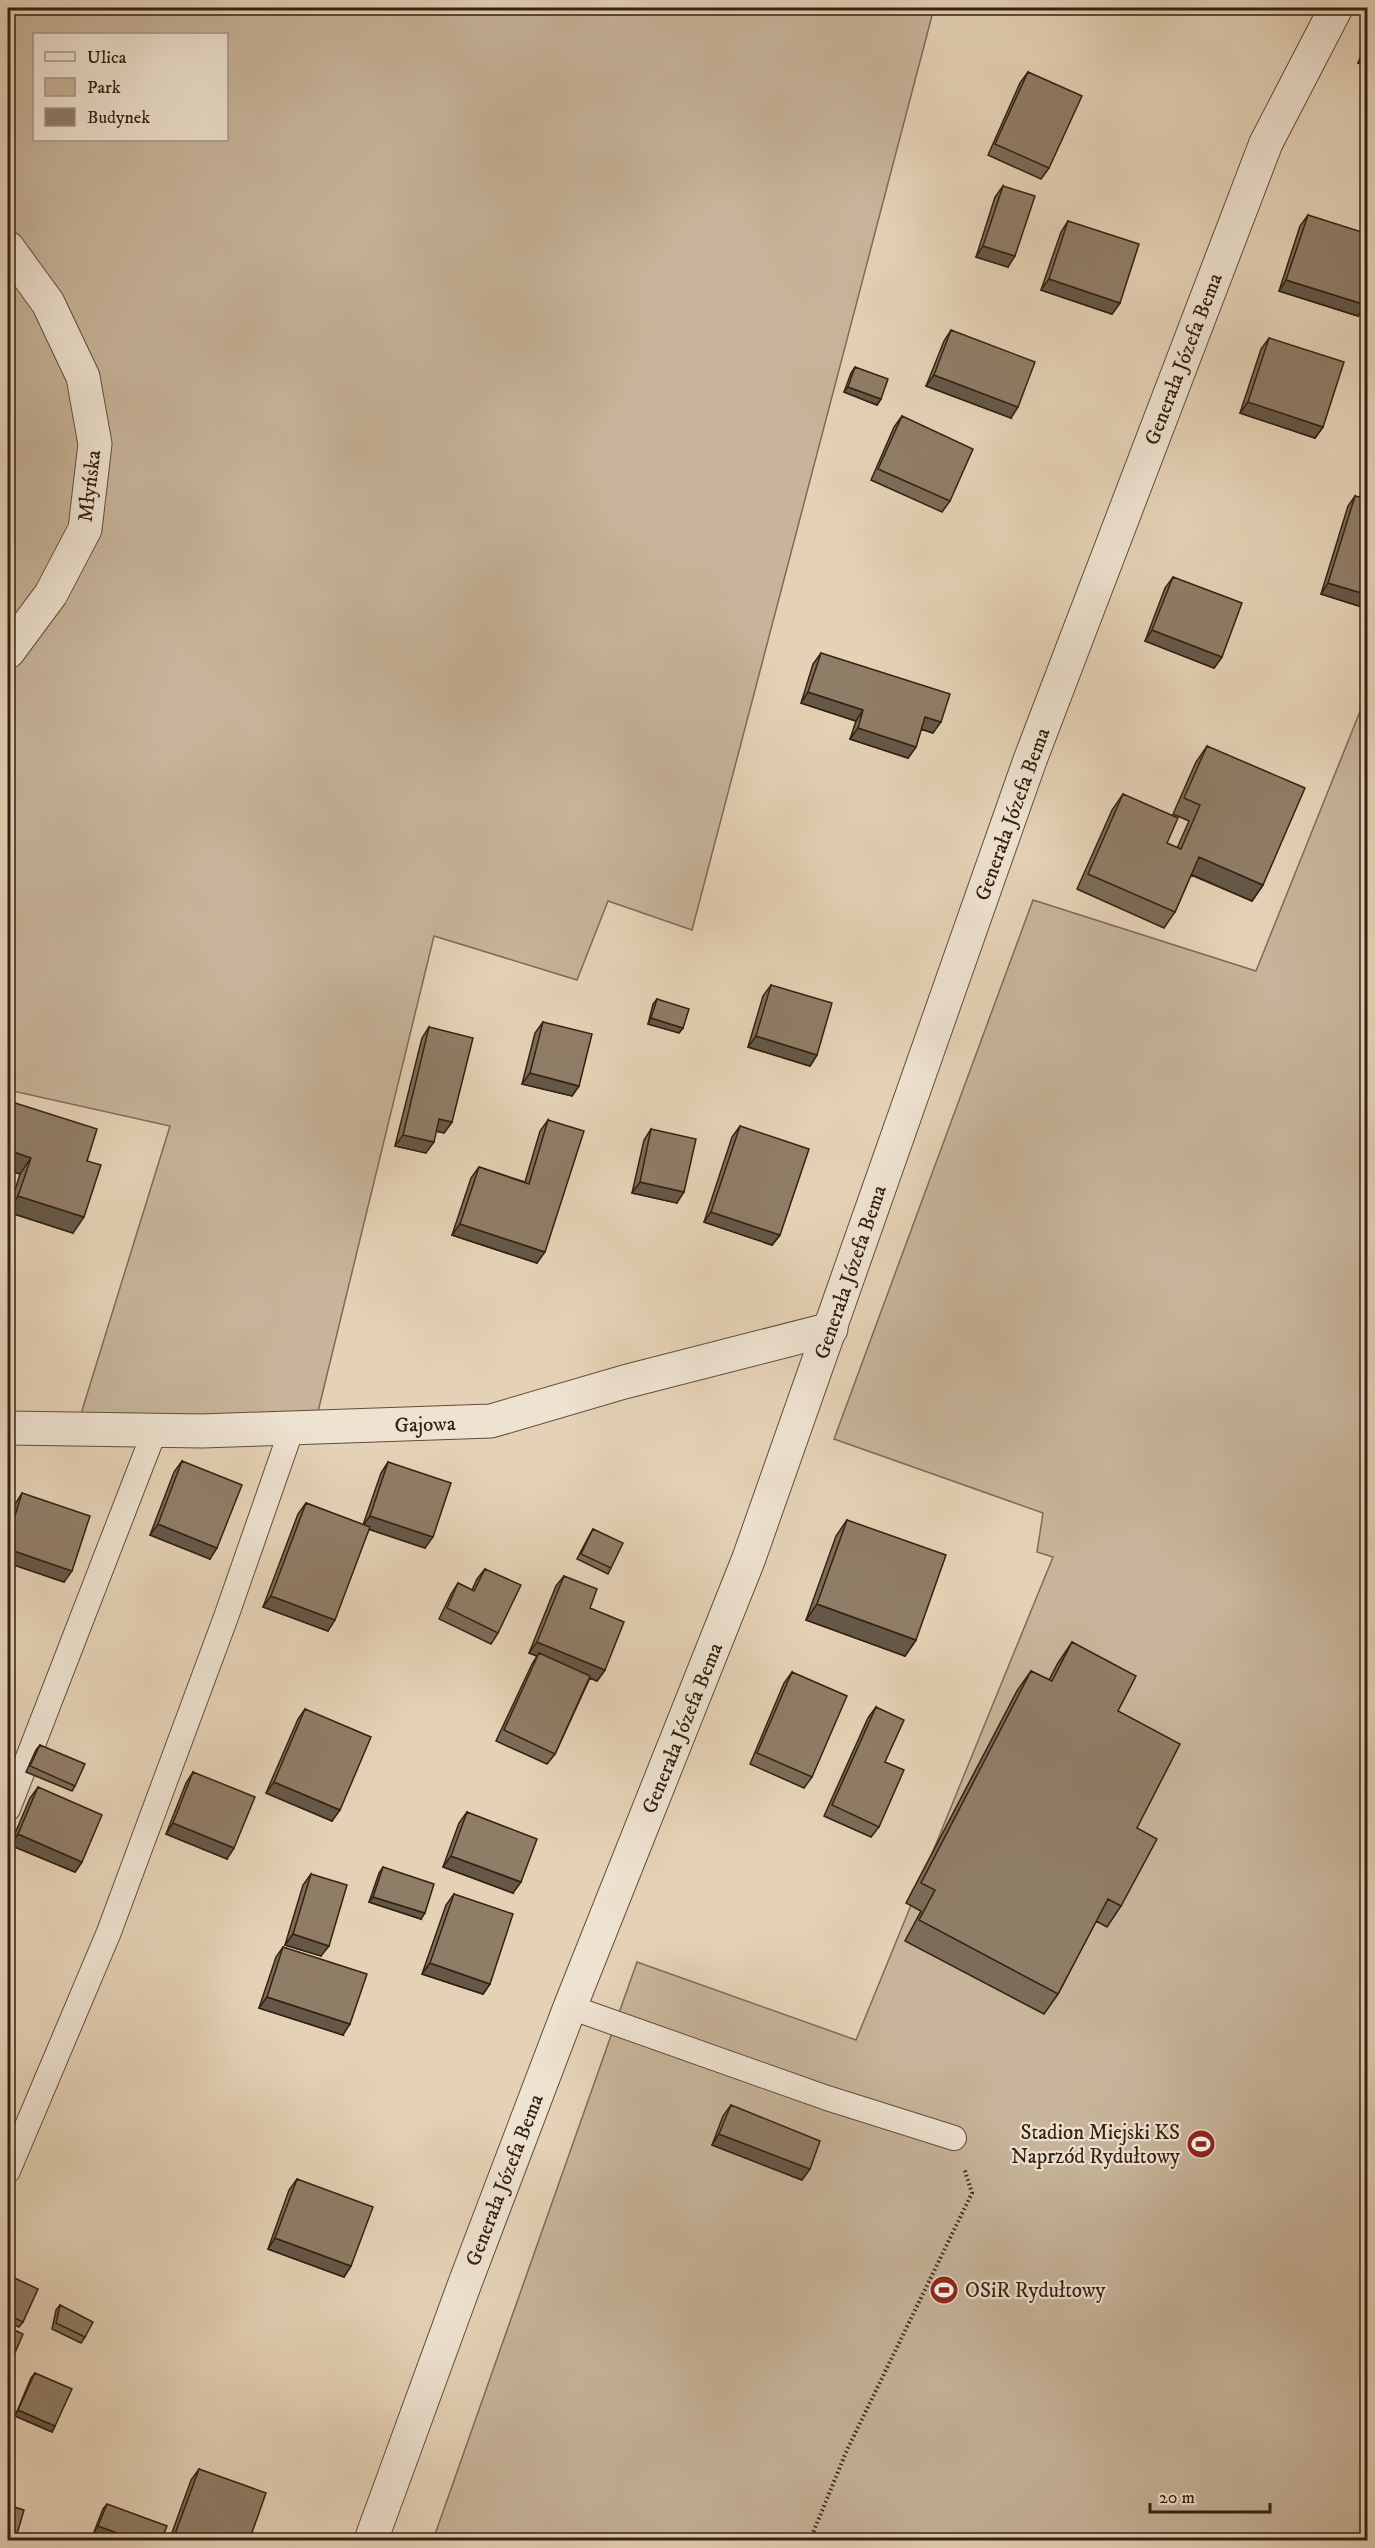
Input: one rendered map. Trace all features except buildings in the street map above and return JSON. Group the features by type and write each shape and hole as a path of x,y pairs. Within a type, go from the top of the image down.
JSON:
{"street":[{"name":"Generała Józefa Bema","path":"371,2541 465,2283 570,2007 749,1558 1047,716 1266,143 1336,8"},
{"name":"Młyńska","path":"8,248 48,303 83,377 95,444 85,530 51,594 8,652"},
{"name":"Gajowa","path":"8,1428 156,1430 491,1421 624,1382 831,1329"}],"lane":[{"path":"8,2171 110,1932 222,1629 292,1428"},
{"path":"8,1809 156,1430"},
{"path":"570,2007 827,2098 954,2138"}],"path":[{"path":"810,2541 846,2450 972,2193 954,2138"}],"green space":[{"path":"8,8 934,8 692,930 608,901 577,980 434,936 314,1428 76,1430 170,1126 8,1090"},
{"name":"OSiR Rydułtowy","path":"1367,694 1367,2540 433,2540 637,1962 856,2040 1053,1557 1037,1552 1043,1513 834,1439 1033,900 1256,971"}],"place":[{"name":"Stadion Miejski KS Naprzód Rydułtowy","path":"1201,2144"},
{"name":"OSiR Rydułtowy","path":"944,2290"}]}
